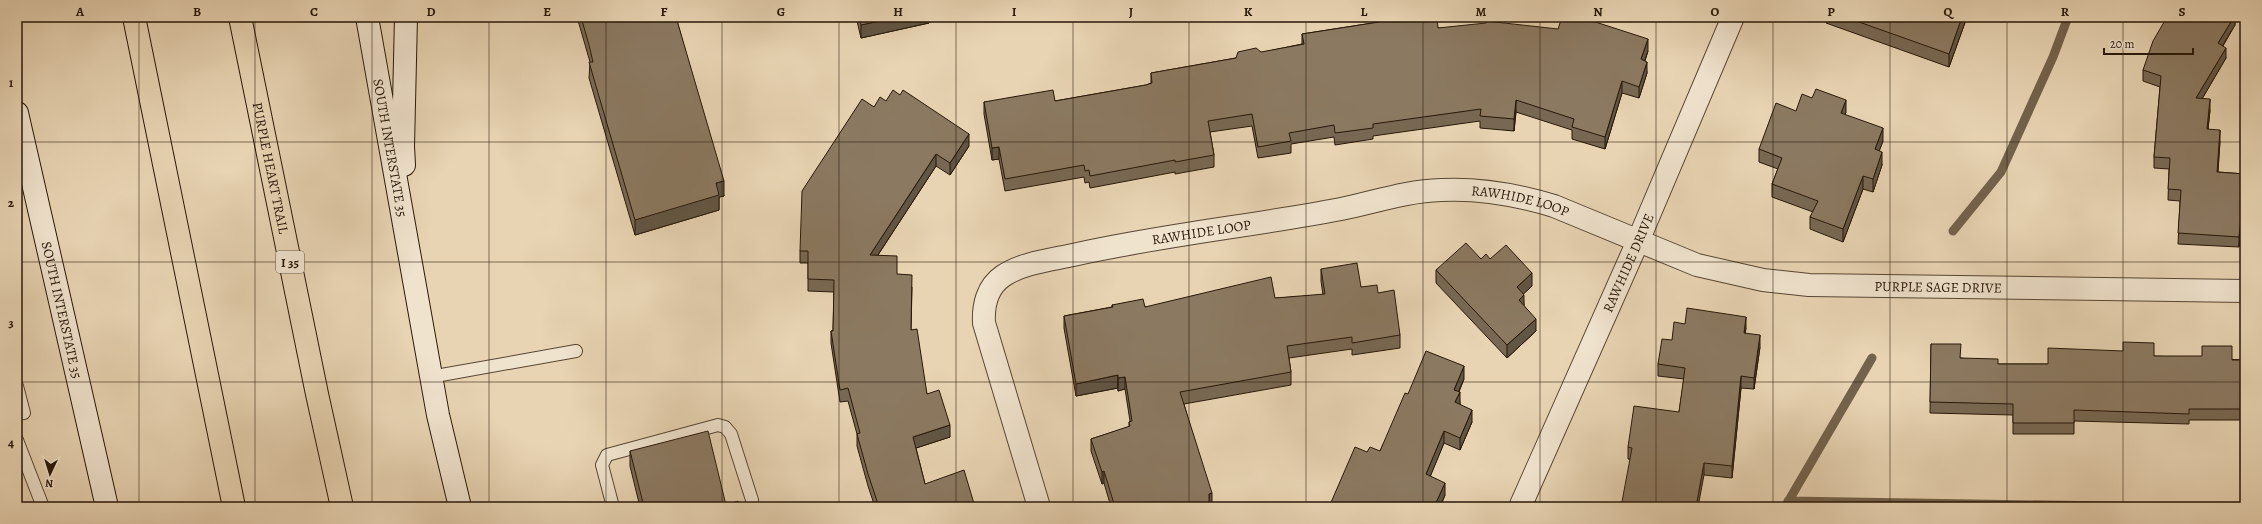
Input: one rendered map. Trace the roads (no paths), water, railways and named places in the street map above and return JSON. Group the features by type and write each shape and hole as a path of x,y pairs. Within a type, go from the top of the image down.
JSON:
{"highway":[{"path":"134,17 234,507"},
{"name":"PURPLE HEART TRAIL","path":"240,17 315,386 342,507"}],"street":[{"name":"SOUTH INTERSTATE 35","path":"367,17 430,377 460,507"},
{"name":"SOUTH INTERSTATE 35","path":"406,17 403,146 412,278"},
{"name":"RAWHIDE DRIVE","path":"1520,507 1638,241 1733,17"},
{"name":"SOUTH INTERSTATE 35","path":"17,113 107,507"},
{"name":"RAWHIDE LOOP","path":"1039,507 984,323 983,309 987,296 1002,277 1023,266 1098,250 1342,209 1419,191 1442,190 1488,191 1532,199 1554,206 1638,241"},
{"name":"PURPLE SAGE DRIVE","path":"1638,241 1697,265 1763,280 1809,285 2245,291"}],"lane":[{"path":"430,377 576,351"},
{"path":"17,386 24,413 17,414"},
{"path":"613,507 602,465 607,455 718,425 725,427 731,434 752,500"},
{"path":"17,440 43,507"}],"waterway":[{"path":"1953,231 2001,172 2053,57 2068,17"},
{"path":"1785,507 1872,358"},
{"path":"1788,501 2168,507"}]}
